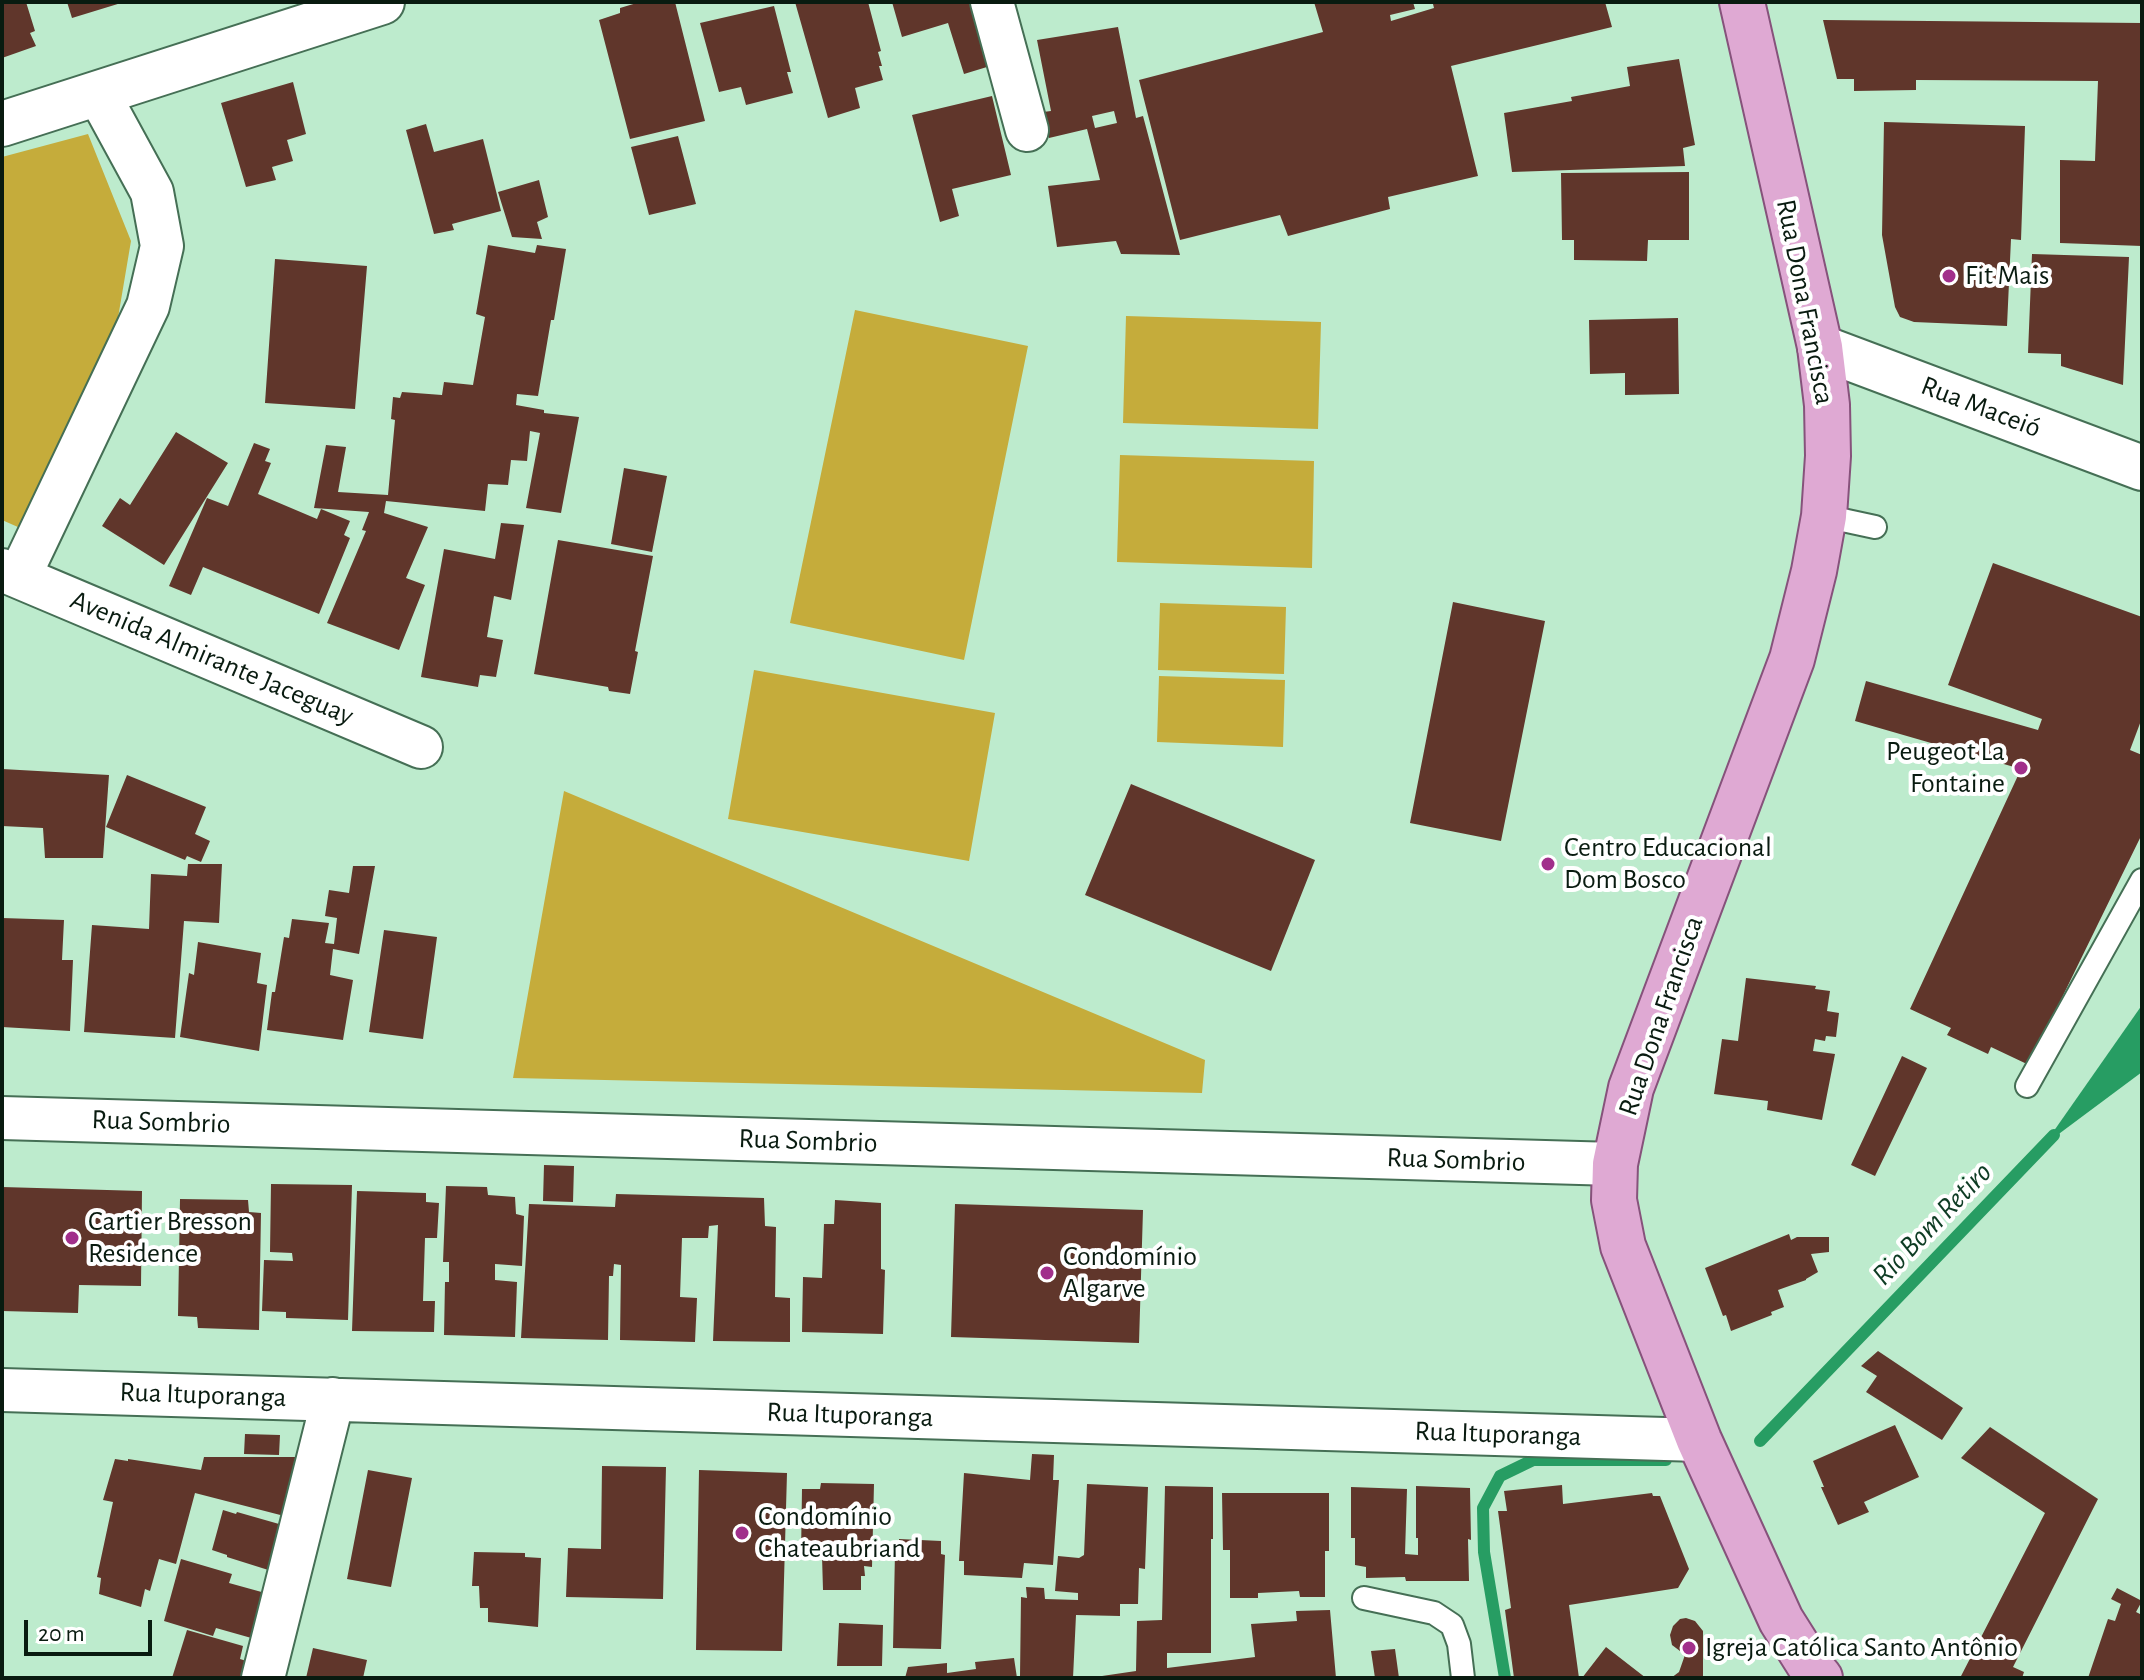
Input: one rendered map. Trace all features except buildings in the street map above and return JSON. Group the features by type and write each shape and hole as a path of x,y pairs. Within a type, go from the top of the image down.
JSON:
{"main road":[{"name":"Rua Dona Francisca","path":"1742,2 1820,347 1827,405 1824,516 1792,659 1631,1088 1615,1164 1614,1200 1623,1246 1699,1440 1781,1620 1820,1678"}],"street":[{"path":"2,124 382,2"},
{"path":"992,2 1027,130"},
{"path":"10,574 148,306 162,246 152,192 98,93"},
{"name":"Rua Maceió","path":"1820,347 2142,468"},
{"name":"Avenida Almirante Jaceguay","path":"10,574 421,747"},
{"name":"Rua Sombrio","path":"2,1118 1615,1164"},
{"name":"Rua Ituporanga","path":"2,1390 1699,1440"},
{"path":"263,1678 333,1399"}],"lane":[{"path":"1824,516 1875,527"},
{"path":"2027,1086 2142,880"},
{"path":"1364,1598 1434,1613 1452,1625 1459,1644 1463,1678"}],"shaded area":[{"path":"88,134 131,241 109,371 27,531 2,520 2,157"},
{"path":"855,310 1028,346 964,660 790,623"},
{"path":"1126,316 1321,322 1318,429 1123,423"},
{"path":"1120,455 1314,461 1312,568 1117,562"},
{"path":"1160,603 1286,607 1284,674 1158,670"},
{"path":"754,670 995,713 969,861 728,819"},
{"path":"1159,676 1285,680 1283,747 1157,742"},
{"path":"564,791 1205,1060 1202,1093 513,1078"},
{"path":"2142,1005 2142,1072 2044,1145"}],"waterway":[{"name":"Rio Bom Retiro","path":"1760,1441 2054,1135"},
{"name":"Rio Bom Retiro","path":"1505,1678 1484,1552 1483,1508 1500,1476 1533,1460 1666,1460"}],"place":[{"name":"Fit Mais","path":"1949,276"},
{"name":"Peugeot La Fontaine","path":"2021,768"},
{"name":"Centro Educacional Dom Bosco","path":"1548,864"},
{"name":"Cartier Bresson Residence","path":"72,1238"},
{"name":"Condomínio Algarve","path":"1047,1273"},
{"name":"Condomínio Chateaubriand","path":"742,1533"},
{"name":"Igreja Católica Santo Antônio","path":"1689,1648"}]}
